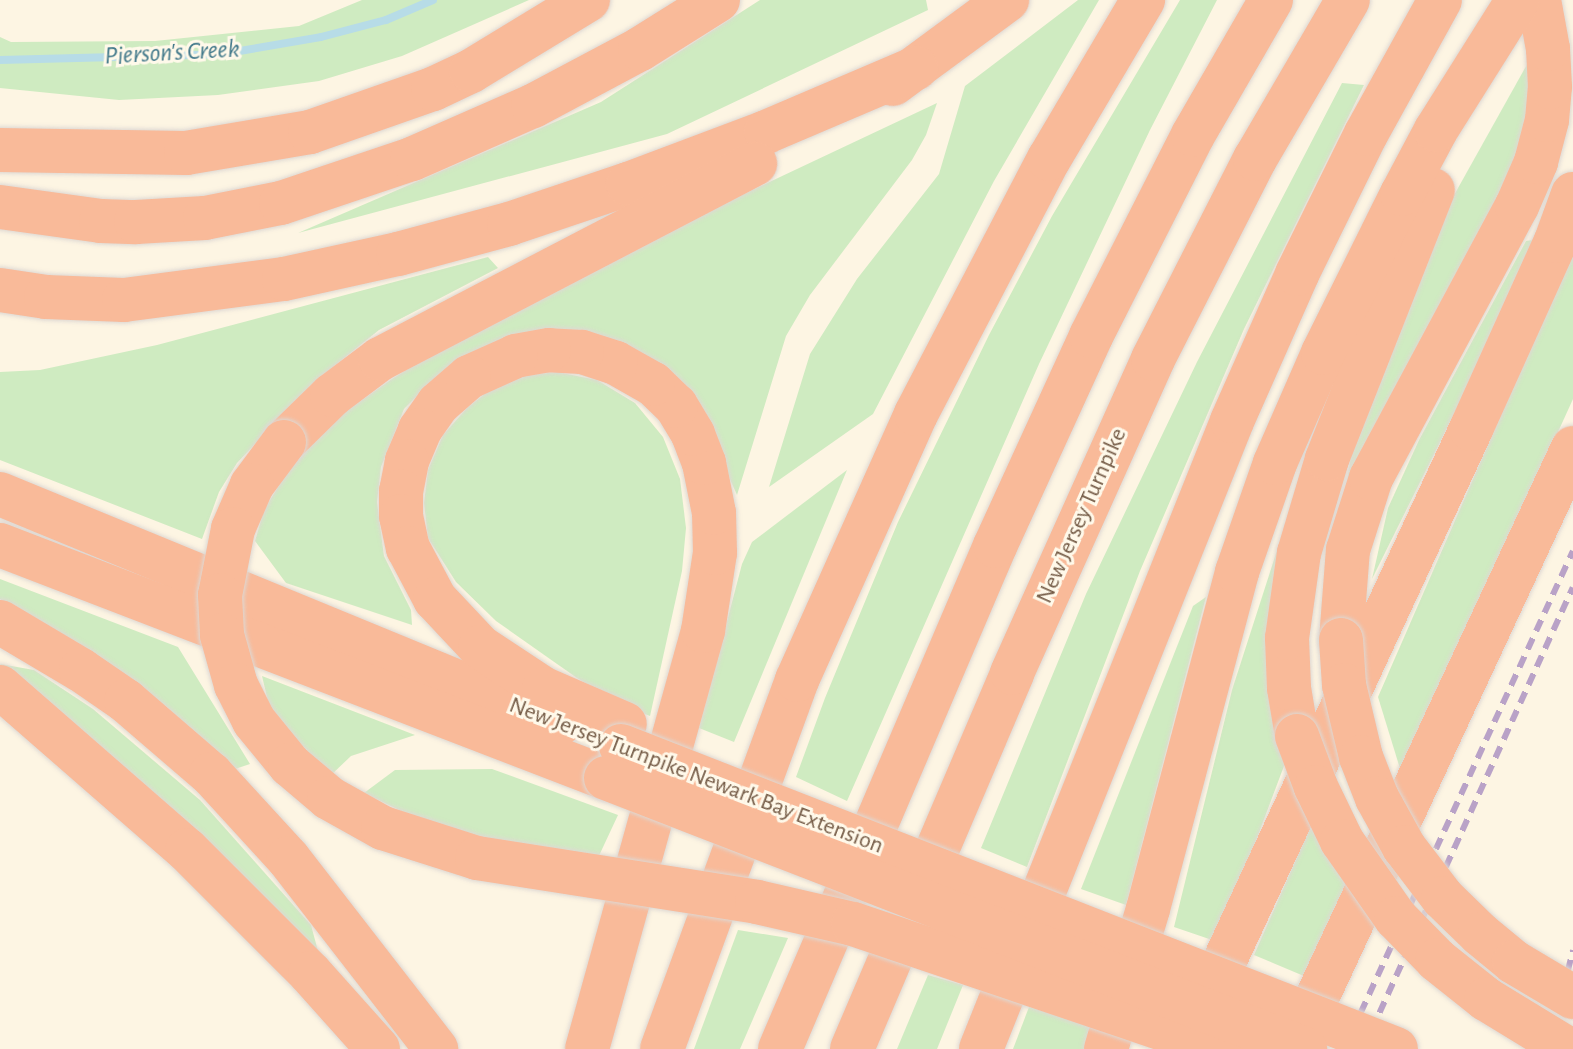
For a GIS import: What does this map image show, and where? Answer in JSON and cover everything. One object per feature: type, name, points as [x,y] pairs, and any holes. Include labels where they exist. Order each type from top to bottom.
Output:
[{"type":"highway","points":[[0,150],[186,153],[310,132],[420,94],[471,71],[588,0]]},
{"type":"highway","points":[[0,207],[88,220],[136,222],[205,218],[281,203],[389,168],[533,106],[629,55],[718,0]]},
{"type":"highway","points":[[1007,0],[843,121],[716,183],[403,346],[349,382],[284,442],[252,485],[233,529],[221,582],[222,635],[236,685],[254,721],[290,765],[329,798],[383,828],[477,858],[757,902],[853,924],[1222,1049]]},
{"type":"highway","points":[[662,1049],[797,680],[916,414],[1049,159],[1143,0]]},
{"type":"highway","points":[[780,1049],[995,546],[1091,336],[1193,135],[1271,0]]},
{"type":"highway","name":"New Jersey Turnpike","points":[[852,1049],[1012,673],[1153,359],[1255,159],[1348,0]]},
{"type":"highway","points":[[1106,1049],[1148,909],[1237,572],[1275,463],[1329,340],[1402,194],[1436,130],[1518,0]]},
{"type":"highway","points":[[1539,0],[1550,87],[1544,134],[1536,162],[1517,206],[1371,478],[1348,550],[1341,640],[1344,685],[1361,757],[1377,798],[1404,847],[1443,898],[1480,934],[1524,969],[1573,997]]},
{"type":"highway","points":[[981,1049],[1237,407],[1359,148],[1440,1]]},
{"type":"highway","points":[[1491,47],[1313,499],[1292,587],[1287,638],[1289,688],[1297,736],[1316,787],[1342,841],[1396,918],[1437,960],[1476,992],[1568,1049]]},
{"type":"highway","points":[[0,290],[46,297],[124,300],[284,279],[398,254],[509,224],[643,179],[916,68]]},
{"type":"highway","points":[[1184,1049],[1471,429],[1556,241],[1573,194]]},
{"type":"highway","points":[[587,1049],[703,631],[714,566],[714,513],[704,463],[693,434],[676,406],[653,384],[627,367],[582,352],[560,349],[516,356],[469,377],[438,404],[420,430],[407,461],[401,491],[401,516],[408,548],[435,599],[480,647],[544,689],[617,749]]},
{"type":"highway","points":[[1293,1049],[1573,448]]},
{"type":"highway","name":"New Jersey Turnpike Newark Bay Extension","points":[[0,494],[617,749],[1305,1049]]},
{"type":"highway","name":"New Jersey Turnpike Newark Bay Extension","points":[[0,545],[617,749],[740,793],[1396,1049]]},
{"type":"highway","points":[[0,622],[92,677],[192,756],[270,836],[436,1049]]},
{"type":"highway","points":[[0,687],[79,751],[199,861],[310,973],[378,1049]]},
{"type":"green space","points":[[362,0],[529,0],[402,56],[319,81],[218,95],[119,100],[0,88],[0,37],[11,42],[155,41],[299,26]]},
{"type":"green space","points":[[760,0],[926,0],[928,10],[667,134],[298,233],[601,102]]},
{"type":"green space","points":[[1078,0],[1099,0],[994,181],[873,414],[769,487],[810,354],[857,279],[939,174],[965,86]]},
{"type":"green space","points":[[1180,0],[1217,0],[1150,130],[1039,364],[847,801],[796,777],[825,698],[898,522],[989,335],[1052,216]]},
{"type":"green space","points":[[1534,52],[1529,139],[1346,487],[1353,444],[1453,197]]},
{"type":"green space","points":[[1342,83],[1364,85],[1244,329],[1140,571],[1027,867],[981,848],[1086,594],[1197,362]]},
{"type":"green space","points":[[937,103],[926,135],[912,160],[810,295],[786,336],[737,495],[715,446],[623,350],[426,387],[404,409],[381,467],[377,502],[384,556],[411,610],[412,625],[286,583],[255,541],[264,510],[286,474],[335,419],[392,379],[449,343],[695,217]]},
{"type":"green space","points":[[1540,239],[1372,579],[1388,508],[1419,440],[1526,241]]},
{"type":"green space","points":[[1573,250],[1573,399],[1402,775],[1378,697]]},
{"type":"green space","points":[[488,257],[498,268],[379,330],[313,383],[237,463],[219,492],[202,539],[0,460],[0,372],[40,370],[157,345]]},
{"type":"green space","points":[[557,372],[597,380],[635,403],[663,437],[680,479],[686,528],[682,571],[650,716],[622,705],[577,678],[496,621],[456,582],[428,538],[424,503],[428,470],[443,435],[467,408],[491,389],[520,376]]},
{"type":"green space","points":[[847,470],[734,742],[699,728],[742,564],[752,542]]},
{"type":"green space","points":[[1301,476],[1275,673],[1284,766],[1218,942],[1174,927],[1232,690]]},
{"type":"green space","points":[[0,579],[178,647],[250,764],[235,769],[168,708],[118,670],[0,599]]},
{"type":"green space","points":[[1206,597],[1126,905],[1081,889],[1193,606]]},
{"type":"green space","points":[[0,664],[34,670],[93,709],[200,800],[311,925],[323,970]]},
{"type":"green space","points":[[262,676],[415,735],[351,756],[330,776],[270,710]]},
{"type":"green space","points":[[492,769],[618,815],[597,860],[453,836],[364,793],[395,770]]},
{"type":"green space","points":[[1313,821],[1353,891],[1311,979],[1254,955]]},
{"type":"green space","points":[[738,930],[788,938],[740,1049],[694,1049]]},
{"type":"green space","points":[[928,975],[963,985],[937,1049],[897,1049]]},
{"type":"green space","points":[[1029,1007],[1101,1027],[1092,1049],[1013,1049]]},
{"type":"waterway","name":"Pierson's Creek","points":[[0,60],[222,54],[321,37],[386,20],[433,0]]},
{"type":"railway","points":[[1344,1049],[1573,551]]},
{"type":"railway","points":[[1363,1049],[1573,587]]},
{"type":"railway","points":[[1548,1049],[1573,950]]}]
